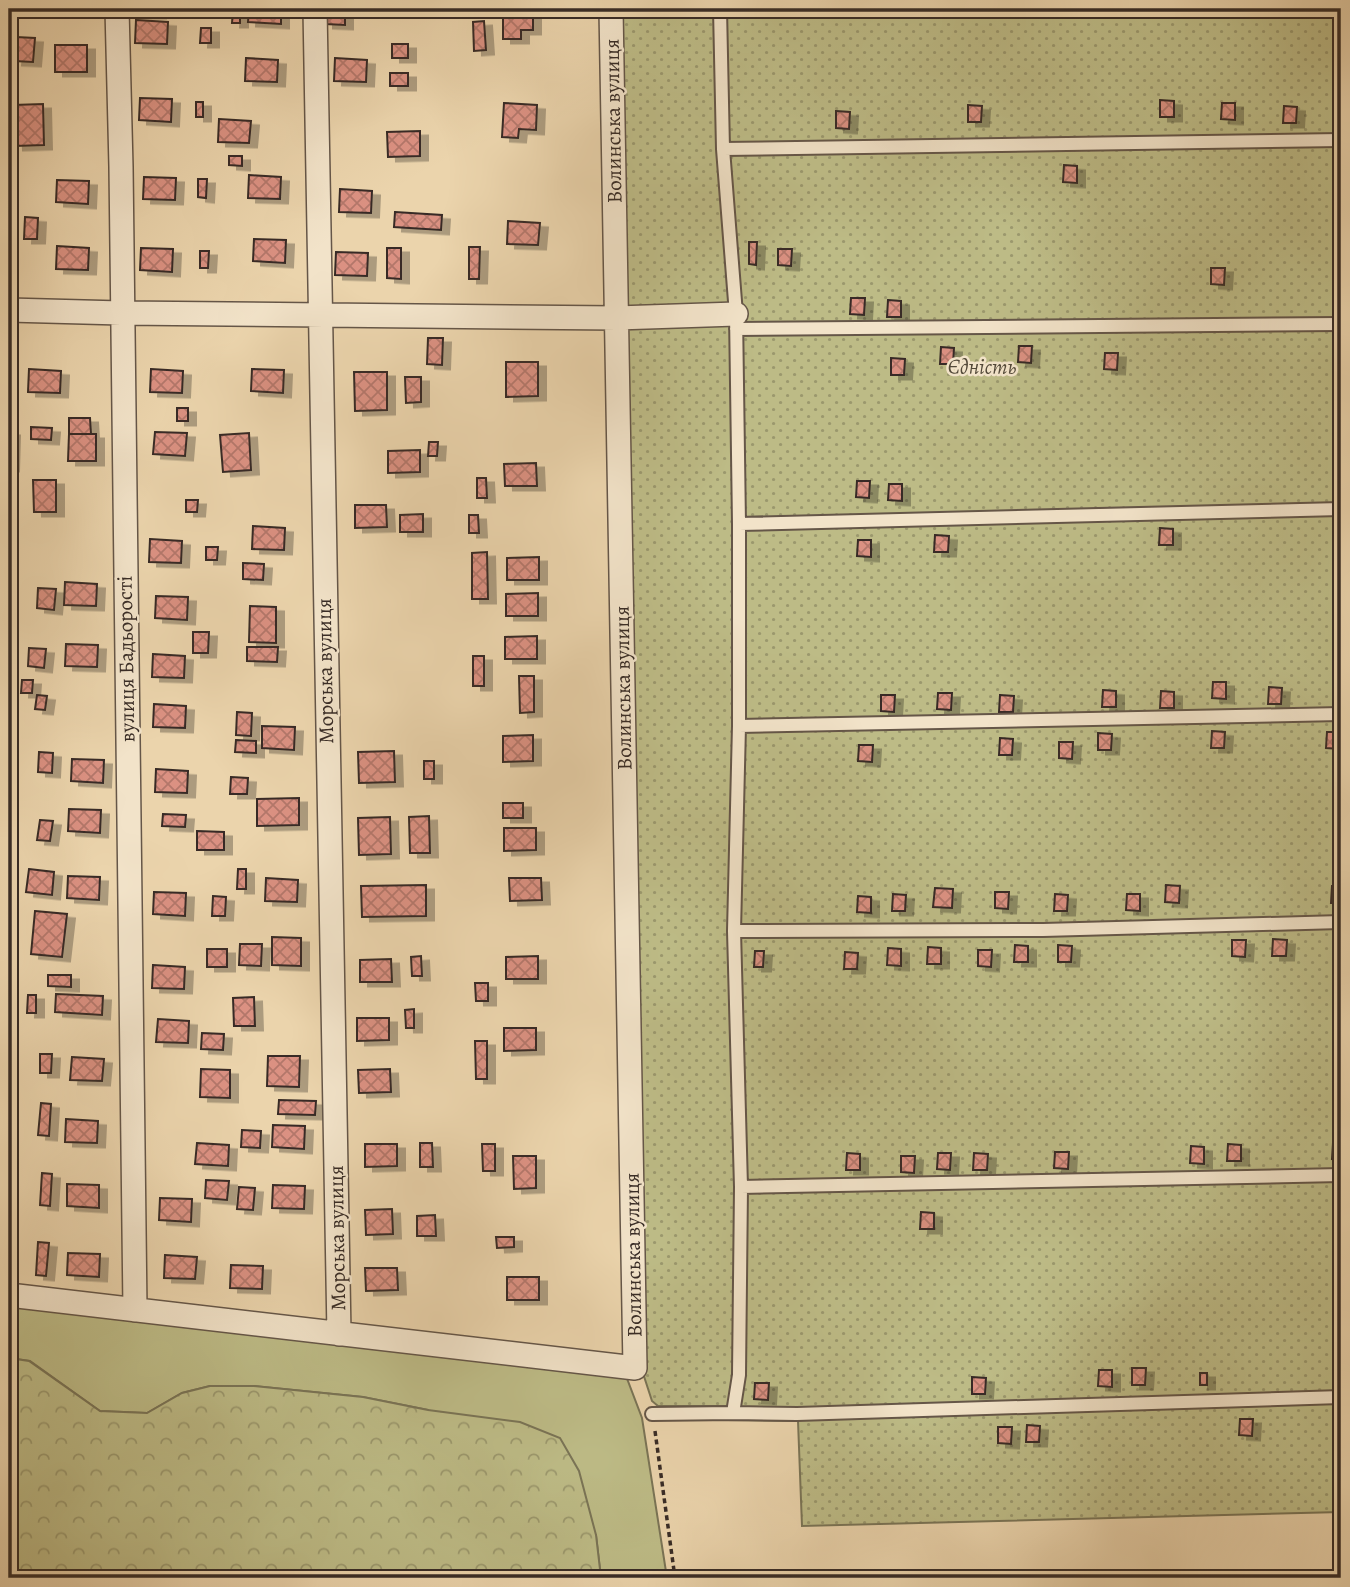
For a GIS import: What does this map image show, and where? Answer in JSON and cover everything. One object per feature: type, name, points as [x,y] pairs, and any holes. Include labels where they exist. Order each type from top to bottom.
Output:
[{"type":"street","name":"вулиця Бадьорості","points":[[117,9],[135,1310]]},
{"type":"street","name":"Морська вулиця","points":[[315,9],[318,314],[338,1334]]},
{"type":"street","name":"Волинська вулиця","points":[[338,1334],[635,1368],[611,9]]},
{"type":"street","points":[[9,310],[736,322]]},
{"type":"street","points":[[9,1295],[338,1334]]},
{"type":"lane","points":[[720,9],[723,149],[736,322],[739,524],[739,726],[734,931],[741,1186],[739,1376],[733,1413]]},
{"type":"lane","points":[[723,149],[1341,140]]},
{"type":"lane","points":[[736,322],[1341,324]]},
{"type":"lane","points":[[739,524],[1341,509]]},
{"type":"lane","points":[[739,726],[1341,714]]},
{"type":"lane","points":[[734,931],[1043,930],[1341,922]]},
{"type":"lane","points":[[741,1186],[1341,1175]]},
{"type":"lane","points":[[652,1414],[797,1414],[1341,1397]]},
{"type":"path","points":[[652,1414],[675,1578]]},
{"type":"green space","name":"Єдність","points":[[617,9],[1341,9],[1341,1512],[802,1526],[798,1421],[728,1420],[728,1406],[658,1406],[652,1401],[641,1367]]},
{"type":"green space","points":[[9,1302],[626,1376],[642,1418],[667,1578],[601,1578],[596,1535],[428,1410],[363,1397],[254,1386],[210,1386],[182,1393],[147,1413],[100,1411],[30,1361],[9,1358]]},
{"type":"green space","points":[[9,1358],[29,1361],[100,1411],[147,1413],[182,1393],[210,1386],[254,1386],[363,1397],[428,1410],[520,1422],[560,1438],[579,1471],[596,1535],[601,1578],[9,1578]]},
{"type":"building","points":[[131,9],[158,9],[158,14],[131,14]]},
{"type":"building","points":[[233,9],[240,9],[240,23],[232,23]]},
{"type":"building","points":[[249,9],[281,9],[281,24],[248,22]]},
{"type":"building","points":[[503,10],[533,10],[533,30],[521,30],[521,39],[503,39]]},
{"type":"building","points":[[325,11],[345,12],[345,25],[325,24]]},
{"type":"building","points":[[136,20],[168,22],[167,44],[135,43]]},
{"type":"building","points":[[484,21],[486,50],[474,51],[473,22]]},
{"type":"building","points":[[201,28],[211,28],[211,43],[200,43]]},
{"type":"building","points":[[16,37],[35,38],[33,62],[14,61]]},
{"type":"building","points":[[392,44],[408,44],[408,58],[392,58]]},
{"type":"building","points":[[55,45],[87,45],[87,72],[55,72]]},
{"type":"building","points":[[246,58],[278,60],[277,82],[245,81]]},
{"type":"building","points":[[335,58],[367,60],[366,82],[334,81]]},
{"type":"building","points":[[390,73],[408,73],[408,86],[390,86]]},
{"type":"building","points":[[140,98],[172,99],[171,122],[139,120]]},
{"type":"building","points":[[1160,100],[1174,101],[1174,117],[1160,117]]},
{"type":"building","points":[[196,102],[203,102],[203,117],[196,117]]},
{"type":"building","points":[[504,103],[537,105],[536,130],[519,129],[518,138],[502,137]]},
{"type":"building","points":[[1222,103],[1235,103],[1235,120],[1221,119]]},
{"type":"building","points":[[43,104],[44,145],[15,146],[13,105]]},
{"type":"building","points":[[968,105],[982,106],[981,122],[968,122]]},
{"type":"building","points":[[1284,106],[1297,107],[1296,123],[1283,123]]},
{"type":"building","points":[[836,111],[850,112],[849,129],[836,128]]},
{"type":"building","points":[[219,119],[251,121],[249,143],[218,142]]},
{"type":"building","points":[[420,131],[420,156],[388,157],[387,132]]},
{"type":"building","points":[[229,156],[242,156],[242,166],[229,165]]},
{"type":"building","points":[[1064,165],[1077,166],[1077,183],[1063,182]]},
{"type":"building","points":[[249,175],[281,177],[280,199],[248,198]]},
{"type":"building","points":[[144,177],[176,178],[175,200],[143,199]]},
{"type":"building","points":[[198,179],[207,179],[206,198],[198,197]]},
{"type":"building","points":[[57,180],[89,181],[88,204],[56,202]]},
{"type":"building","points":[[340,189],[372,191],[371,213],[339,212]]},
{"type":"building","points":[[395,212],[442,215],[441,230],[394,227]]},
{"type":"building","points":[[25,217],[38,218],[37,239],[24,239]]},
{"type":"building","points":[[508,221],[540,223],[538,245],[507,244]]},
{"type":"building","points":[[254,239],[286,240],[285,263],[253,261]]},
{"type":"building","points":[[749,242],[757,242],[756,265],[749,264]]},
{"type":"building","points":[[57,246],[89,248],[88,270],[56,269]]},
{"type":"building","points":[[469,247],[480,247],[479,279],[469,279]]},
{"type":"building","points":[[141,248],[173,249],[172,272],[140,270]]},
{"type":"building","points":[[387,248],[401,248],[401,279],[387,278]]},
{"type":"building","points":[[778,249],[792,249],[791,266],[778,265]]},
{"type":"building","points":[[200,251],[209,251],[208,268],[200,268]]},
{"type":"building","points":[[336,252],[368,253],[367,276],[335,275]]},
{"type":"building","points":[[1211,268],[1225,268],[1224,285],[1211,284]]},
{"type":"building","points":[[851,298],[865,298],[864,315],[850,314]]},
{"type":"building","points":[[888,300],[901,301],[901,317],[887,317]]},
{"type":"building","points":[[428,338],[443,338],[442,365],[427,364]]},
{"type":"building","points":[[1019,346],[1032,346],[1031,363],[1018,362]]},
{"type":"building","points":[[941,347],[954,348],[953,364],[940,364]]},
{"type":"building","points":[[1105,353],[1118,353],[1117,370],[1104,369]]},
{"type":"building","points":[[891,358],[905,359],[904,375],[891,375]]},
{"type":"building","points":[[506,362],[538,362],[538,396],[506,397]]},
{"type":"building","points":[[29,369],[61,371],[60,393],[28,392]]},
{"type":"building","points":[[151,369],[183,371],[182,393],[150,392]]},
{"type":"building","points":[[252,369],[284,370],[283,393],[251,391]]},
{"type":"building","points":[[354,372],[387,372],[387,410],[355,411]]},
{"type":"building","points":[[405,377],[421,377],[421,402],[406,403]]},
{"type":"building","points":[[177,408],[188,408],[188,421],[177,421]]},
{"type":"building","points":[[69,418],[90,418],[91,434],[69,434]]},
{"type":"building","points":[[31,427],[52,428],[51,440],[31,439]]},
{"type":"building","points":[[9,431],[12,431],[11,467],[9,467]]},
{"type":"building","points":[[155,432],[187,433],[185,456],[153,454]]},
{"type":"building","points":[[249,433],[251,470],[223,472],[220,435]]},
{"type":"building","points":[[69,434],[96,434],[96,461],[68,461]]},
{"type":"building","points":[[429,442],[438,442],[437,456],[428,456]]},
{"type":"building","points":[[420,450],[420,472],[388,473],[388,451]]},
{"type":"building","points":[[536,463],[537,486],[505,486],[504,464]]},
{"type":"building","points":[[477,478],[486,478],[487,498],[477,498]]},
{"type":"building","points":[[33,480],[56,480],[56,512],[34,512]]},
{"type":"building","points":[[857,481],[870,481],[869,498],[856,497]]},
{"type":"building","points":[[889,484],[902,484],[902,501],[888,500]]},
{"type":"building","points":[[186,500],[198,500],[197,512],[186,512]]},
{"type":"building","points":[[355,505],[386,505],[387,527],[355,528]]},
{"type":"building","points":[[423,514],[423,532],[400,532],[400,515]]},
{"type":"building","points":[[469,515],[478,515],[479,533],[469,533]]},
{"type":"building","points":[[253,526],[285,528],[284,550],[252,549]]},
{"type":"building","points":[[1160,528],[1173,529],[1173,545],[1159,545]]},
{"type":"building","points":[[935,535],[949,536],[948,552],[934,552]]},
{"type":"building","points":[[150,539],[182,541],[181,563],[149,562]]},
{"type":"building","points":[[858,540],[871,540],[871,557],[857,556]]},
{"type":"building","points":[[206,547],[218,547],[217,560],[206,560]]},
{"type":"building","points":[[487,552],[488,599],[472,599],[472,553]]},
{"type":"building","points":[[539,557],[539,580],[507,580],[507,558]]},
{"type":"building","points":[[243,563],[264,564],[263,580],[243,579]]},
{"type":"building","points":[[65,582],[97,584],[96,606],[64,605]]},
{"type":"building","points":[[38,588],[56,589],[54,610],[37,608]]},
{"type":"building","points":[[538,593],[538,616],[506,616],[506,594]]},
{"type":"building","points":[[156,596],[188,597],[187,620],[155,618]]},
{"type":"building","points":[[250,606],[276,607],[276,643],[249,642]]},
{"type":"building","points":[[193,632],[209,632],[208,653],[193,653]]},
{"type":"building","points":[[537,636],[537,659],[505,659],[505,637]]},
{"type":"building","points":[[66,644],[98,645],[97,667],[65,666]]},
{"type":"building","points":[[247,647],[278,647],[277,662],[247,661]]},
{"type":"building","points":[[29,648],[46,649],[44,668],[28,666]]},
{"type":"building","points":[[153,654],[185,656],[184,678],[152,677]]},
{"type":"building","points":[[473,656],[484,656],[484,686],[473,686]]},
{"type":"building","points":[[519,676],[534,676],[534,712],[520,713]]},
{"type":"building","points":[[22,680],[33,680],[32,693],[21,693]]},
{"type":"building","points":[[1213,682],[1226,682],[1226,699],[1212,698]]},
{"type":"building","points":[[1335,682],[1341,683],[1341,699],[1335,699]]},
{"type":"building","points":[[1269,687],[1282,688],[1281,704],[1268,704]]},
{"type":"building","points":[[1103,690],[1116,691],[1116,707],[1102,707]]},
{"type":"building","points":[[1161,691],[1174,692],[1174,708],[1160,708]]},
{"type":"building","points":[[938,693],[952,693],[951,710],[937,709]]},
{"type":"building","points":[[37,695],[47,696],[45,710],[35,709]]},
{"type":"building","points":[[881,695],[895,695],[894,712],[881,711]]},
{"type":"building","points":[[1000,695],[1014,696],[1013,712],[999,712]]},
{"type":"building","points":[[154,704],[186,706],[185,728],[153,727]]},
{"type":"building","points":[[237,712],[252,713],[251,736],[236,735]]},
{"type":"building","points":[[262,726],[295,727],[294,750],[262,748]]},
{"type":"building","points":[[1212,731],[1225,732],[1224,748],[1211,748]]},
{"type":"building","points":[[1327,732],[1341,732],[1340,749],[1326,748]]},
{"type":"building","points":[[1098,733],[1112,734],[1111,750],[1098,750]]},
{"type":"building","points":[[533,735],[533,761],[503,762],[503,736]]},
{"type":"building","points":[[1000,738],[1013,739],[1012,755],[999,755]]},
{"type":"building","points":[[236,740],[256,741],[256,753],[235,752]]},
{"type":"building","points":[[1059,742],[1073,742],[1072,759],[1059,758]]},
{"type":"building","points":[[859,745],[873,745],[872,762],[858,761]]},
{"type":"building","points":[[394,751],[395,782],[359,783],[358,752]]},
{"type":"building","points":[[39,752],[53,753],[52,773],[38,772]]},
{"type":"building","points":[[72,759],[104,760],[103,783],[71,781]]},
{"type":"building","points":[[424,761],[434,761],[434,779],[424,779]]},
{"type":"building","points":[[156,769],[188,771],[187,793],[155,792]]},
{"type":"building","points":[[231,777],[248,778],[247,794],[230,794]]},
{"type":"building","points":[[299,798],[299,825],[257,826],[257,799]]},
{"type":"building","points":[[503,803],[523,803],[523,818],[503,818]]},
{"type":"building","points":[[69,809],[101,810],[100,833],[68,831]]},
{"type":"building","points":[[163,814],[186,815],[185,827],[162,826]]},
{"type":"building","points":[[429,816],[430,853],[410,853],[409,817]]},
{"type":"building","points":[[390,817],[391,854],[359,855],[358,818]]},
{"type":"building","points":[[40,820],[53,821],[50,841],[37,840]]},
{"type":"building","points":[[504,828],[536,828],[536,850],[504,851]]},
{"type":"building","points":[[197,831],[224,832],[224,850],[197,850]]},
{"type":"building","points":[[29,869],[54,872],[52,895],[26,892]]},
{"type":"building","points":[[238,869],[246,869],[246,889],[237,889]]},
{"type":"building","points":[[68,876],[100,877],[99,900],[67,898]]},
{"type":"building","points":[[266,878],[298,880],[297,902],[265,901]]},
{"type":"building","points":[[509,878],[541,878],[542,900],[510,901]]},
{"type":"building","points":[[426,885],[426,916],[362,917],[361,886]]},
{"type":"building","points":[[1166,885],[1180,886],[1179,903],[1165,902]]},
{"type":"building","points":[[1332,886],[1341,886],[1341,903],[1331,903]]},
{"type":"building","points":[[935,888],[953,889],[952,908],[933,907]]},
{"type":"building","points":[[154,892],[186,893],[185,916],[153,914]]},
{"type":"building","points":[[995,892],[1009,892],[1008,909],[995,908]]},
{"type":"building","points":[[893,894],[906,895],[905,911],[892,911]]},
{"type":"building","points":[[1055,894],[1068,895],[1067,911],[1054,911]]},
{"type":"building","points":[[1127,894],[1140,894],[1140,911],[1126,910]]},
{"type":"building","points":[[213,896],[226,897],[225,916],[212,916]]},
{"type":"building","points":[[858,896],[871,897],[871,913],[857,912]]},
{"type":"building","points":[[35,911],[67,914],[62,957],[31,954]]},
{"type":"building","points":[[272,937],[301,938],[301,966],[272,965]]},
{"type":"building","points":[[1273,939],[1287,940],[1286,956],[1272,956]]},
{"type":"building","points":[[1232,940],[1246,940],[1245,957],[1232,956]]},
{"type":"building","points":[[240,944],[262,944],[261,966],[239,965]]},
{"type":"building","points":[[1015,945],[1028,946],[1028,962],[1014,962]]},
{"type":"building","points":[[1058,945],[1072,946],[1071,962],[1058,962]]},
{"type":"building","points":[[928,947],[941,948],[941,964],[927,964]]},
{"type":"building","points":[[888,948],[901,949],[901,966],[887,965]]},
{"type":"building","points":[[207,949],[227,949],[227,967],[207,967]]},
{"type":"building","points":[[978,950],[992,950],[991,967],[978,966]]},
{"type":"building","points":[[755,951],[764,951],[763,967],[754,967]]},
{"type":"building","points":[[845,952],[858,953],[857,969],[844,969]]},
{"type":"building","points":[[421,956],[422,976],[412,976],[411,957]]},
{"type":"building","points":[[538,956],[538,979],[506,979],[506,957]]},
{"type":"building","points":[[391,959],[392,982],[360,982],[360,960]]},
{"type":"building","points":[[153,965],[185,967],[184,989],[152,988]]},
{"type":"building","points":[[48,975],[71,975],[71,987],[48,986]]},
{"type":"building","points":[[475,983],[488,983],[488,1001],[476,1001]]},
{"type":"building","points":[[56,994],[103,996],[102,1015],[55,1012]]},
{"type":"building","points":[[28,995],[36,995],[36,1013],[27,1013]]},
{"type":"building","points":[[254,997],[255,1026],[234,1026],[233,998]]},
{"type":"building","points":[[414,1009],[414,1028],[406,1028],[405,1010]]},
{"type":"building","points":[[357,1018],[389,1018],[389,1040],[357,1041]]},
{"type":"building","points":[[158,1019],[189,1021],[188,1043],[156,1042]]},
{"type":"building","points":[[504,1028],[536,1028],[536,1050],[504,1051]]},
{"type":"building","points":[[202,1033],[224,1034],[223,1050],[201,1049]]},
{"type":"building","points":[[475,1041],[487,1041],[487,1079],[476,1079]]},
{"type":"building","points":[[40,1054],[52,1054],[51,1073],[40,1073]]},
{"type":"building","points":[[268,1056],[300,1056],[299,1087],[267,1086]]},
{"type":"building","points":[[72,1057],[104,1059],[102,1081],[70,1080]]},
{"type":"building","points":[[201,1069],[230,1070],[230,1098],[200,1097]]},
{"type":"building","points":[[390,1069],[391,1092],[359,1093],[358,1070]]},
{"type":"building","points":[[279,1100],[316,1101],[315,1115],[278,1114]]},
{"type":"building","points":[[41,1103],[51,1104],[49,1136],[38,1135]]},
{"type":"building","points":[[66,1119],[98,1121],[97,1143],[65,1142]]},
{"type":"building","points":[[273,1125],[305,1126],[304,1149],[272,1147]]},
{"type":"building","points":[[242,1130],[261,1131],[260,1148],[241,1147]]},
{"type":"building","points":[[197,1143],[229,1145],[228,1166],[195,1164]]},
{"type":"building","points":[[420,1143],[432,1143],[433,1167],[420,1167]]},
{"type":"building","points":[[1333,1143],[1341,1143],[1341,1160],[1332,1159]]},
{"type":"building","points":[[365,1144],[397,1144],[397,1166],[365,1167]]},
{"type":"building","points":[[482,1144],[495,1144],[495,1171],[483,1171]]},
{"type":"building","points":[[1228,1144],[1241,1145],[1241,1161],[1227,1161]]},
{"type":"building","points":[[1191,1146],[1204,1147],[1204,1164],[1190,1163]]},
{"type":"building","points":[[1055,1152],[1069,1152],[1068,1169],[1054,1168]]},
{"type":"building","points":[[847,1153],[860,1154],[860,1170],[846,1170]]},
{"type":"building","points":[[938,1153],[951,1153],[950,1170],[937,1169]]},
{"type":"building","points":[[974,1153],[988,1154],[987,1170],[973,1170]]},
{"type":"building","points":[[513,1156],[536,1156],[536,1188],[514,1189]]},
{"type":"building","points":[[901,1156],[915,1156],[914,1173],[901,1172]]},
{"type":"building","points":[[42,1173],[52,1174],[50,1206],[40,1205]]},
{"type":"building","points":[[206,1180],[229,1181],[227,1200],[205,1198]]},
{"type":"building","points":[[67,1184],[99,1185],[99,1208],[67,1206]]},
{"type":"building","points":[[273,1185],[305,1186],[304,1209],[272,1208]]},
{"type":"building","points":[[239,1187],[255,1188],[253,1210],[237,1209]]},
{"type":"building","points":[[160,1198],[192,1199],[191,1222],[159,1220]]},
{"type":"building","points":[[392,1209],[393,1234],[366,1235],[365,1210]]},
{"type":"building","points":[[921,1212],[934,1213],[934,1229],[920,1229]]},
{"type":"building","points":[[435,1215],[436,1236],[417,1236],[417,1216]]},
{"type":"building","points":[[496,1237],[514,1237],[514,1247],[497,1248]]},
{"type":"building","points":[[38,1242],[49,1243],[46,1276],[36,1275]]},
{"type":"building","points":[[68,1253],[100,1254],[99,1277],[67,1275]]},
{"type":"building","points":[[165,1255],[197,1257],[195,1279],[164,1278]]},
{"type":"building","points":[[231,1265],[263,1266],[262,1289],[230,1288]]},
{"type":"building","points":[[365,1268],[397,1268],[398,1290],[366,1291]]},
{"type":"building","points":[[507,1277],[539,1277],[539,1300],[507,1300]]},
{"type":"building","points":[[1132,1368],[1146,1368],[1145,1385],[1132,1385]]},
{"type":"building","points":[[1099,1370],[1112,1370],[1112,1387],[1098,1386]]},
{"type":"building","points":[[1200,1373],[1207,1373],[1207,1385],[1200,1385]]},
{"type":"building","points":[[972,1377],[986,1378],[985,1394],[972,1394]]},
{"type":"building","points":[[755,1383],[769,1383],[768,1400],[754,1399]]},
{"type":"building","points":[[1240,1419],[1253,1419],[1252,1436],[1239,1435]]},
{"type":"building","points":[[1027,1425],[1040,1426],[1039,1442],[1026,1442]]},
{"type":"building","points":[[998,1427],[1012,1427],[1011,1444],[998,1443]]}]
